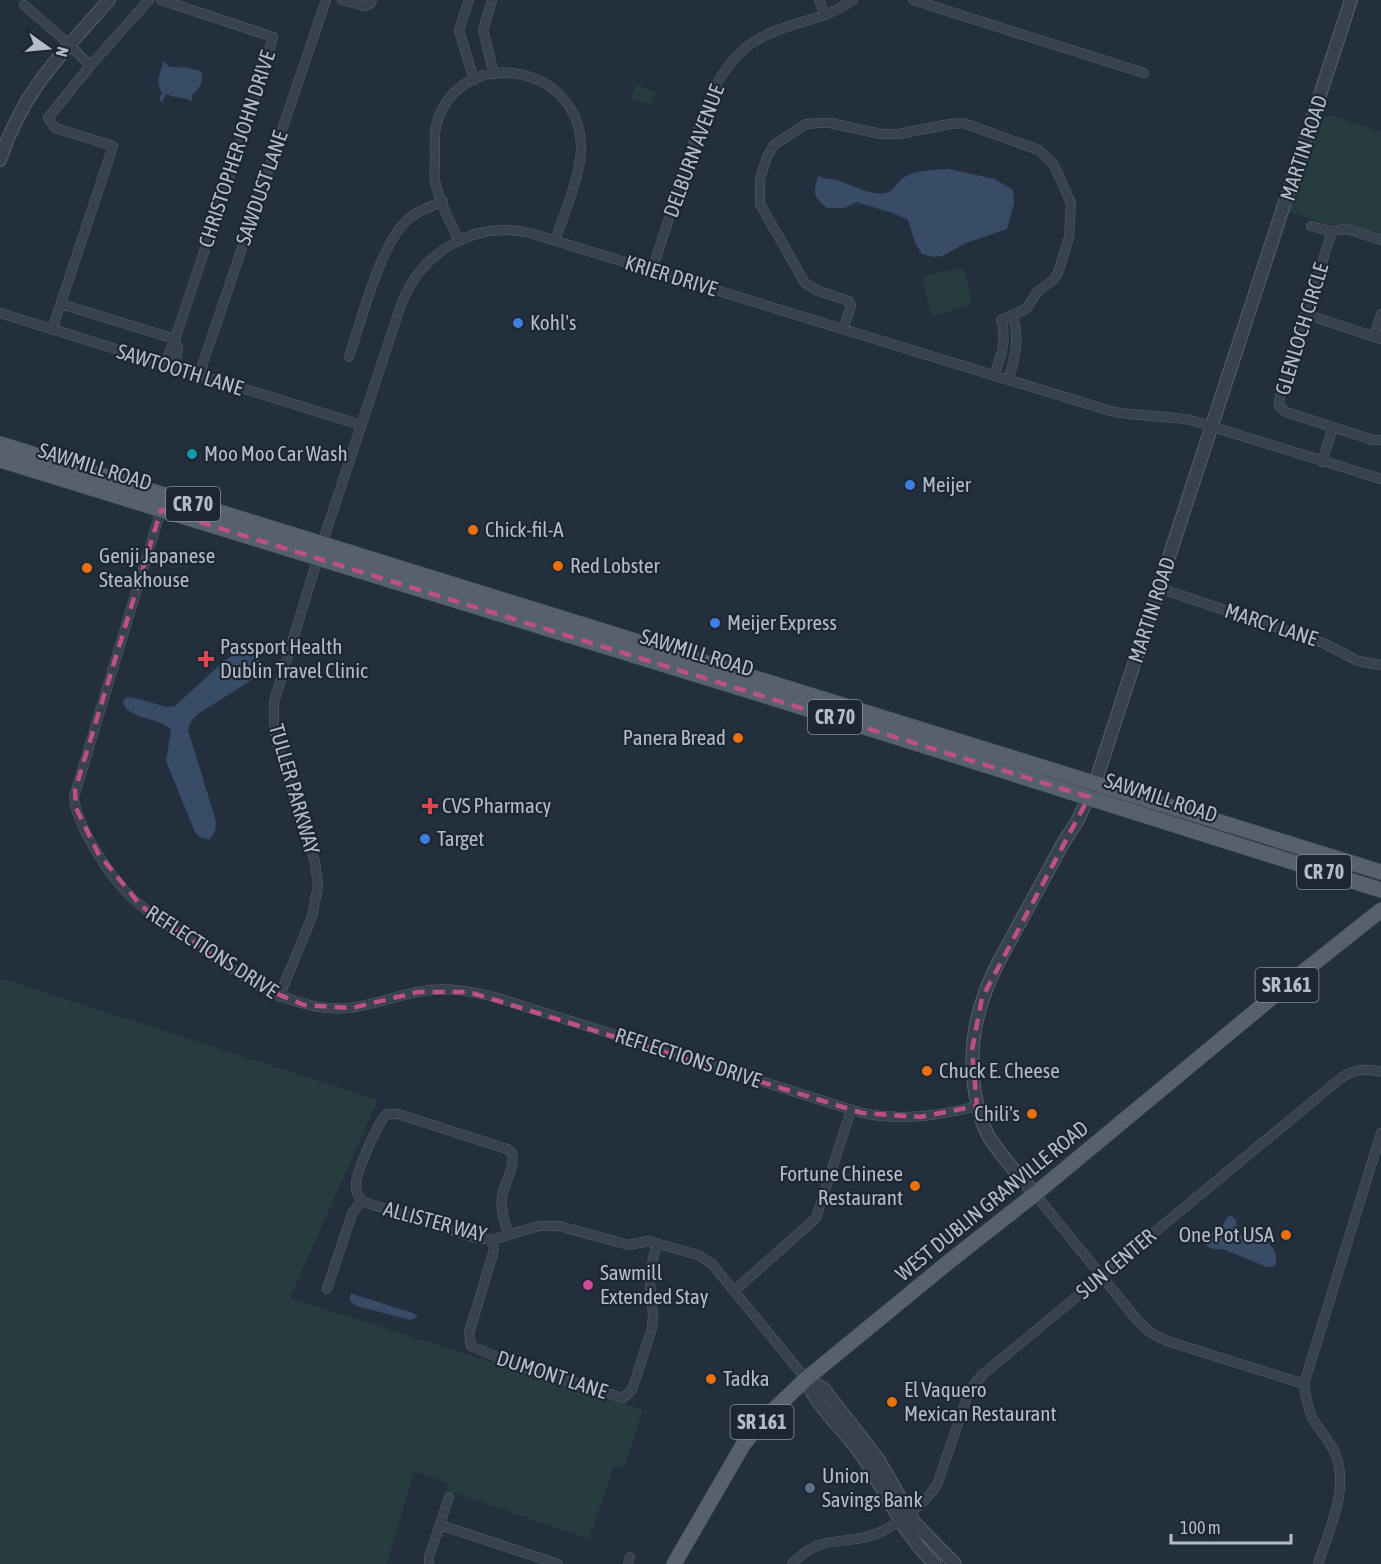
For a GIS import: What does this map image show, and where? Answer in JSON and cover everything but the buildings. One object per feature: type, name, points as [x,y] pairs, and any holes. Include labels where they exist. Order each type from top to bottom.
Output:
[{"type":"main road","name":"SAWMILL ROAD","points":[[0,444],[320,551],[1092,791],[1381,872]]},
{"type":"main road","name":"SAWMILL ROAD","points":[[0,460],[161,510],[320,551]]},
{"type":"main road","name":"SAWMILL ROAD","points":[[1092,791],[1381,890]]},
{"type":"main road","name":"WEST DUBLIN GRANVILLE ROAD","points":[[674,1564],[743,1445],[765,1419],[806,1379],[1381,909]]},
{"type":"street","points":[[0,160],[10,131],[36,84],[109,0]]},
{"type":"street","points":[[52,330],[114,146],[55,128],[48,118],[90,66],[149,0]]},
{"type":"street","name":"CHRISTOPHER JOHN DRIVE","points":[[161,0],[273,37],[231,171],[175,339],[164,365]]},
{"type":"street","name":"SAWDUST LANE","points":[[199,375],[326,0]]},
{"type":"street","points":[[342,0],[365,6],[372,0]]},
{"type":"street","points":[[469,0],[459,30],[474,80]]},
{"type":"street","points":[[492,0],[483,30],[494,74]]},
{"type":"street","points":[[819,0],[825,15]]},
{"type":"street","name":"DELBURN AVENUE","points":[[652,270],[708,102],[724,72],[754,42],[779,29],[825,15],[853,0]]},
{"type":"street","points":[[913,0],[1144,73]]},
{"type":"street","name":"MARTIN ROAD","points":[[1035,1194],[990,1138],[977,1106],[972,1050],[982,998],[998,963],[1092,791],[1351,0]]},
{"type":"street","points":[[24,5],[69,44],[90,66]]},
{"type":"street","points":[[459,240],[435,181],[436,128],[440,116],[453,96],[474,80],[494,74],[515,72],[545,83],[562,95],[574,114],[581,150],[573,185],[555,240]]},
{"type":"street","points":[[843,329],[851,306],[849,301],[818,291],[805,283],[760,204],[760,179],[770,151],[774,145],[807,124],[830,123],[881,134],[898,134],[950,124],[971,125],[1039,150],[1054,165],[1071,203],[1069,237],[1058,273],[1052,281],[1038,291],[1026,309],[1001,320],[1004,340],[994,375]]},
{"type":"street","points":[[349,357],[374,281],[395,233],[407,219],[442,201]]},
{"type":"street","points":[[1311,226],[1332,231],[1347,230],[1381,240]]},
{"type":"street","name":"KRIER DRIVE","points":[[320,551],[407,289],[428,261],[459,240],[480,233],[502,230],[527,232],[555,240],[1117,413],[1142,417],[1182,418],[1381,479]]},
{"type":"street","name":"GLENLOCH CIRCLE","points":[[1332,231],[1279,399],[1279,406],[1286,412],[1372,440],[1381,440]]},
{"type":"street","points":[[61,304],[175,339]]},
{"type":"street","name":"SAWTOOTH LANE","points":[[0,314],[361,425]]},
{"type":"street","points":[[1305,314],[1377,338],[1381,314]]},
{"type":"street","points":[[1009,380],[1017,344],[1017,328],[1012,315]]},
{"type":"street","name":"CHRISTOPHER JOHN DRIVE","points":[[175,339],[178,349],[175,369]]},
{"type":"street","points":[[1322,462],[1333,427]]},
{"type":"street","name":"REFLECTIONS DRIVE","points":[[161,510],[75,790],[76,808],[107,869],[130,896],[157,917],[232,969],[279,997],[314,1006],[339,1009],[369,1005],[430,990],[444,989],[477,993],[851,1110],[909,1118],[931,1116],[977,1106]]},
{"type":"street","name":"TULLER PARKWAY","points":[[279,997],[312,917],[318,886],[315,862],[277,743],[273,713],[277,691],[320,551]]},
{"type":"street","name":"MARCY LANE","points":[[1159,588],[1323,642],[1365,663],[1381,665]]},
{"type":"street","name":"SUN CENTER","points":[[792,1564],[815,1546],[833,1540],[877,1534],[931,1495],[937,1485],[963,1406],[976,1381],[1341,1078],[1359,1070],[1381,1072]]},
{"type":"street","points":[[734,1291],[816,1218],[851,1110]]},
{"type":"street","points":[[327,1288],[352,1214],[361,1201],[356,1192],[357,1179],[379,1123],[393,1113],[507,1149],[512,1153],[512,1164],[501,1203],[508,1234]]},
{"type":"street","points":[[1318,1564],[1337,1505],[1340,1475],[1335,1454],[1308,1410],[1304,1384],[1381,1132]]},
{"type":"street","points":[[1035,1194],[1143,1327],[1160,1338],[1304,1384]]},
{"type":"street","name":"ALLISTER WAY","points":[[361,1201],[473,1237],[491,1240],[552,1225],[585,1232],[622,1244],[633,1245],[648,1241],[704,1258],[712,1264],[806,1379]]},
{"type":"street","name":"DUMONT LANE","points":[[491,1240],[494,1249],[468,1339],[471,1346],[494,1357],[623,1398],[632,1390],[652,1328],[649,1274],[657,1244]]},
{"type":"street","points":[[806,1379],[824,1389],[878,1459],[918,1548],[935,1564]]},
{"type":"street","points":[[429,1564],[429,1557],[449,1497]]},
{"type":"street","points":[[904,1516],[955,1564]]},
{"type":"street","points":[[440,1525],[558,1564]]},
{"type":"highlighted area","points":[[161,510],[1089,797],[982,998],[972,1050],[977,1106],[920,1117],[862,1113],[469,992],[418,992],[352,1008],[304,1005],[256,985],[141,906],[98,853],[76,808],[75,790]]},
{"type":"green space","points":[[636,85],[656,92],[651,105],[631,98]]},
{"type":"green space","points":[[1328,114],[1381,132],[1381,235],[1349,224],[1328,224],[1289,212],[1321,115],[1328,117]]},
{"type":"green space","points":[[960,268],[965,272],[972,303],[969,306],[934,315],[930,313],[923,280],[925,276]]},
{"type":"green space","points":[[0,978],[378,1100],[290,1298],[643,1410],[624,1468],[614,1466],[589,1539],[446,1490],[448,1483],[414,1471],[387,1564],[0,1564]]},
{"type":"water","points":[[164,61],[170,67],[201,71],[202,82],[192,95],[192,101],[166,94],[162,102],[159,99],[162,93],[159,77]]},
{"type":"water","points":[[949,169],[994,179],[1013,190],[1014,203],[1007,229],[966,243],[942,256],[933,257],[922,254],[915,242],[908,220],[902,217],[857,202],[844,208],[827,208],[815,194],[818,176],[878,194],[892,190],[908,175],[926,170]]},
{"type":"water","points":[[241,650],[251,651],[258,656],[261,665],[259,675],[198,714],[191,721],[188,730],[216,821],[215,831],[210,839],[206,839],[195,832],[166,761],[171,730],[159,722],[130,712],[123,701],[131,697],[167,707],[175,706],[224,661]]},
{"type":"water","points":[[1232,1216],[1243,1236],[1260,1235],[1270,1245],[1276,1256],[1275,1266],[1267,1267],[1206,1245],[1204,1240],[1206,1235],[1221,1229],[1227,1217]]},
{"type":"water","points":[[350,1295],[413,1313],[418,1317],[410,1320],[357,1306],[350,1301]]},
{"type":"place","name":"Kohl's","points":[[518,323]]},
{"type":"place","name":"Moo Moo Car Wash","points":[[192,454]]},
{"type":"place","name":"Meijer","points":[[910,485]]},
{"type":"place","name":"Chick-fil-A","points":[[473,530]]},
{"type":"place","name":"Red Lobster","points":[[558,566]]},
{"type":"place","name":"Genji Japanese Steakhouse","points":[[87,568]]},
{"type":"place","name":"Meijer Express","points":[[715,623]]},
{"type":"place","name":"Passport Health Dublin Travel Clinic","points":[[206,659]]},
{"type":"place","name":"Panera Bread","points":[[738,738]]},
{"type":"place","name":"CVS Pharmacy","points":[[430,806]]},
{"type":"place","name":"Target","points":[[425,839]]},
{"type":"place","name":"Chuck E. Cheese","points":[[927,1071]]},
{"type":"place","name":"Chili's","points":[[1032,1114]]},
{"type":"place","name":"Fortune Chinese Restaurant","points":[[915,1186]]},
{"type":"place","name":"One Pot USA","points":[[1286,1235]]},
{"type":"place","name":"Sawmill Extended Stay","points":[[588,1285]]},
{"type":"place","name":"Tadka","points":[[711,1379]]},
{"type":"place","name":"El Vaquero Mexican Restaurant","points":[[892,1402]]},
{"type":"place","name":"Union Savings Bank","points":[[810,1488]]}]
